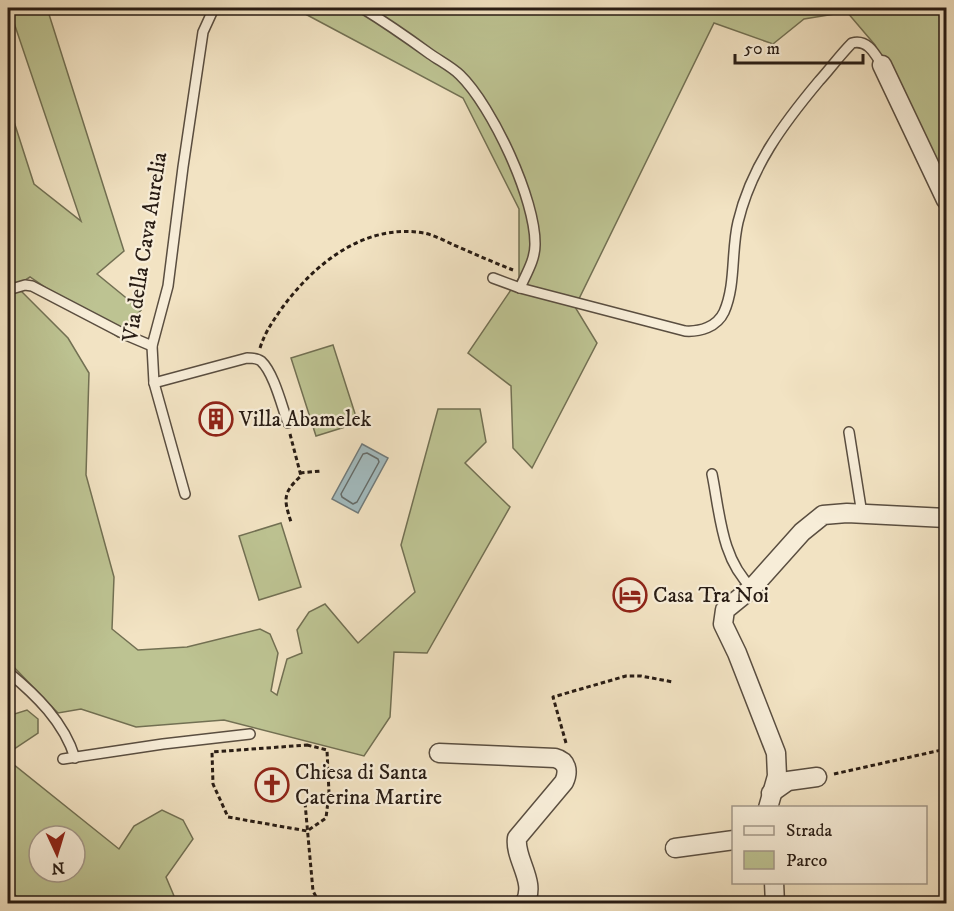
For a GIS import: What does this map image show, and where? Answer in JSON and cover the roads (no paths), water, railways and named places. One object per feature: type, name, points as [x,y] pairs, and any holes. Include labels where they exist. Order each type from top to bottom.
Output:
[{"type":"street","points":[[882,65],[946,200]]},
{"type":"street","points":[[769,800],[777,770],[774,747],[723,619],[728,606],[752,588],[802,532],[819,518],[832,514],[862,514],[946,518]]},
{"type":"street","points":[[439,753],[555,758],[565,765],[567,775],[564,782],[517,838],[529,889],[524,903]]},
{"type":"street","points":[[769,800],[788,781],[817,777]]},
{"type":"street","points":[[675,848],[732,840]]},
{"type":"street","points":[[774,884],[775,903]]},
{"type":"lane","name":"Via della Cava Aurelia","points":[[185,494],[154,383],[152,346],[168,285],[179,189],[203,32],[214,8]]},
{"type":"lane","points":[[362,8],[460,74],[485,106],[503,139],[529,206],[535,246],[520,288]]},
{"type":"lane","points":[[493,278],[520,288],[685,331],[698,331],[714,325],[723,313],[728,296],[736,228],[742,206],[749,186],[774,140],[790,116],[852,43],[866,44],[882,65]]},
{"type":"lane","points":[[8,290],[26,285],[32,286],[152,346]]},
{"type":"lane","points":[[154,383],[247,358],[256,359],[262,362],[273,381],[288,423]]},
{"type":"lane","points":[[849,432],[862,514]]},
{"type":"lane","points":[[712,474],[729,555],[739,574],[752,588]]},
{"type":"lane","points":[[8,672],[36,697],[57,721],[70,741],[75,758]]},
{"type":"lane","points":[[63,759],[250,734]]},
{"type":"water","points":[[362,444],[388,458],[358,513],[332,499]]},
{"type":"place","name":"Villa Abamelek","points":[[216,419]]},
{"type":"place","name":"Casa Tra Noi","points":[[630,595]]},
{"type":"place","name":"Chiesa di Santa Caterina Martire","points":[[272,785]]}]
